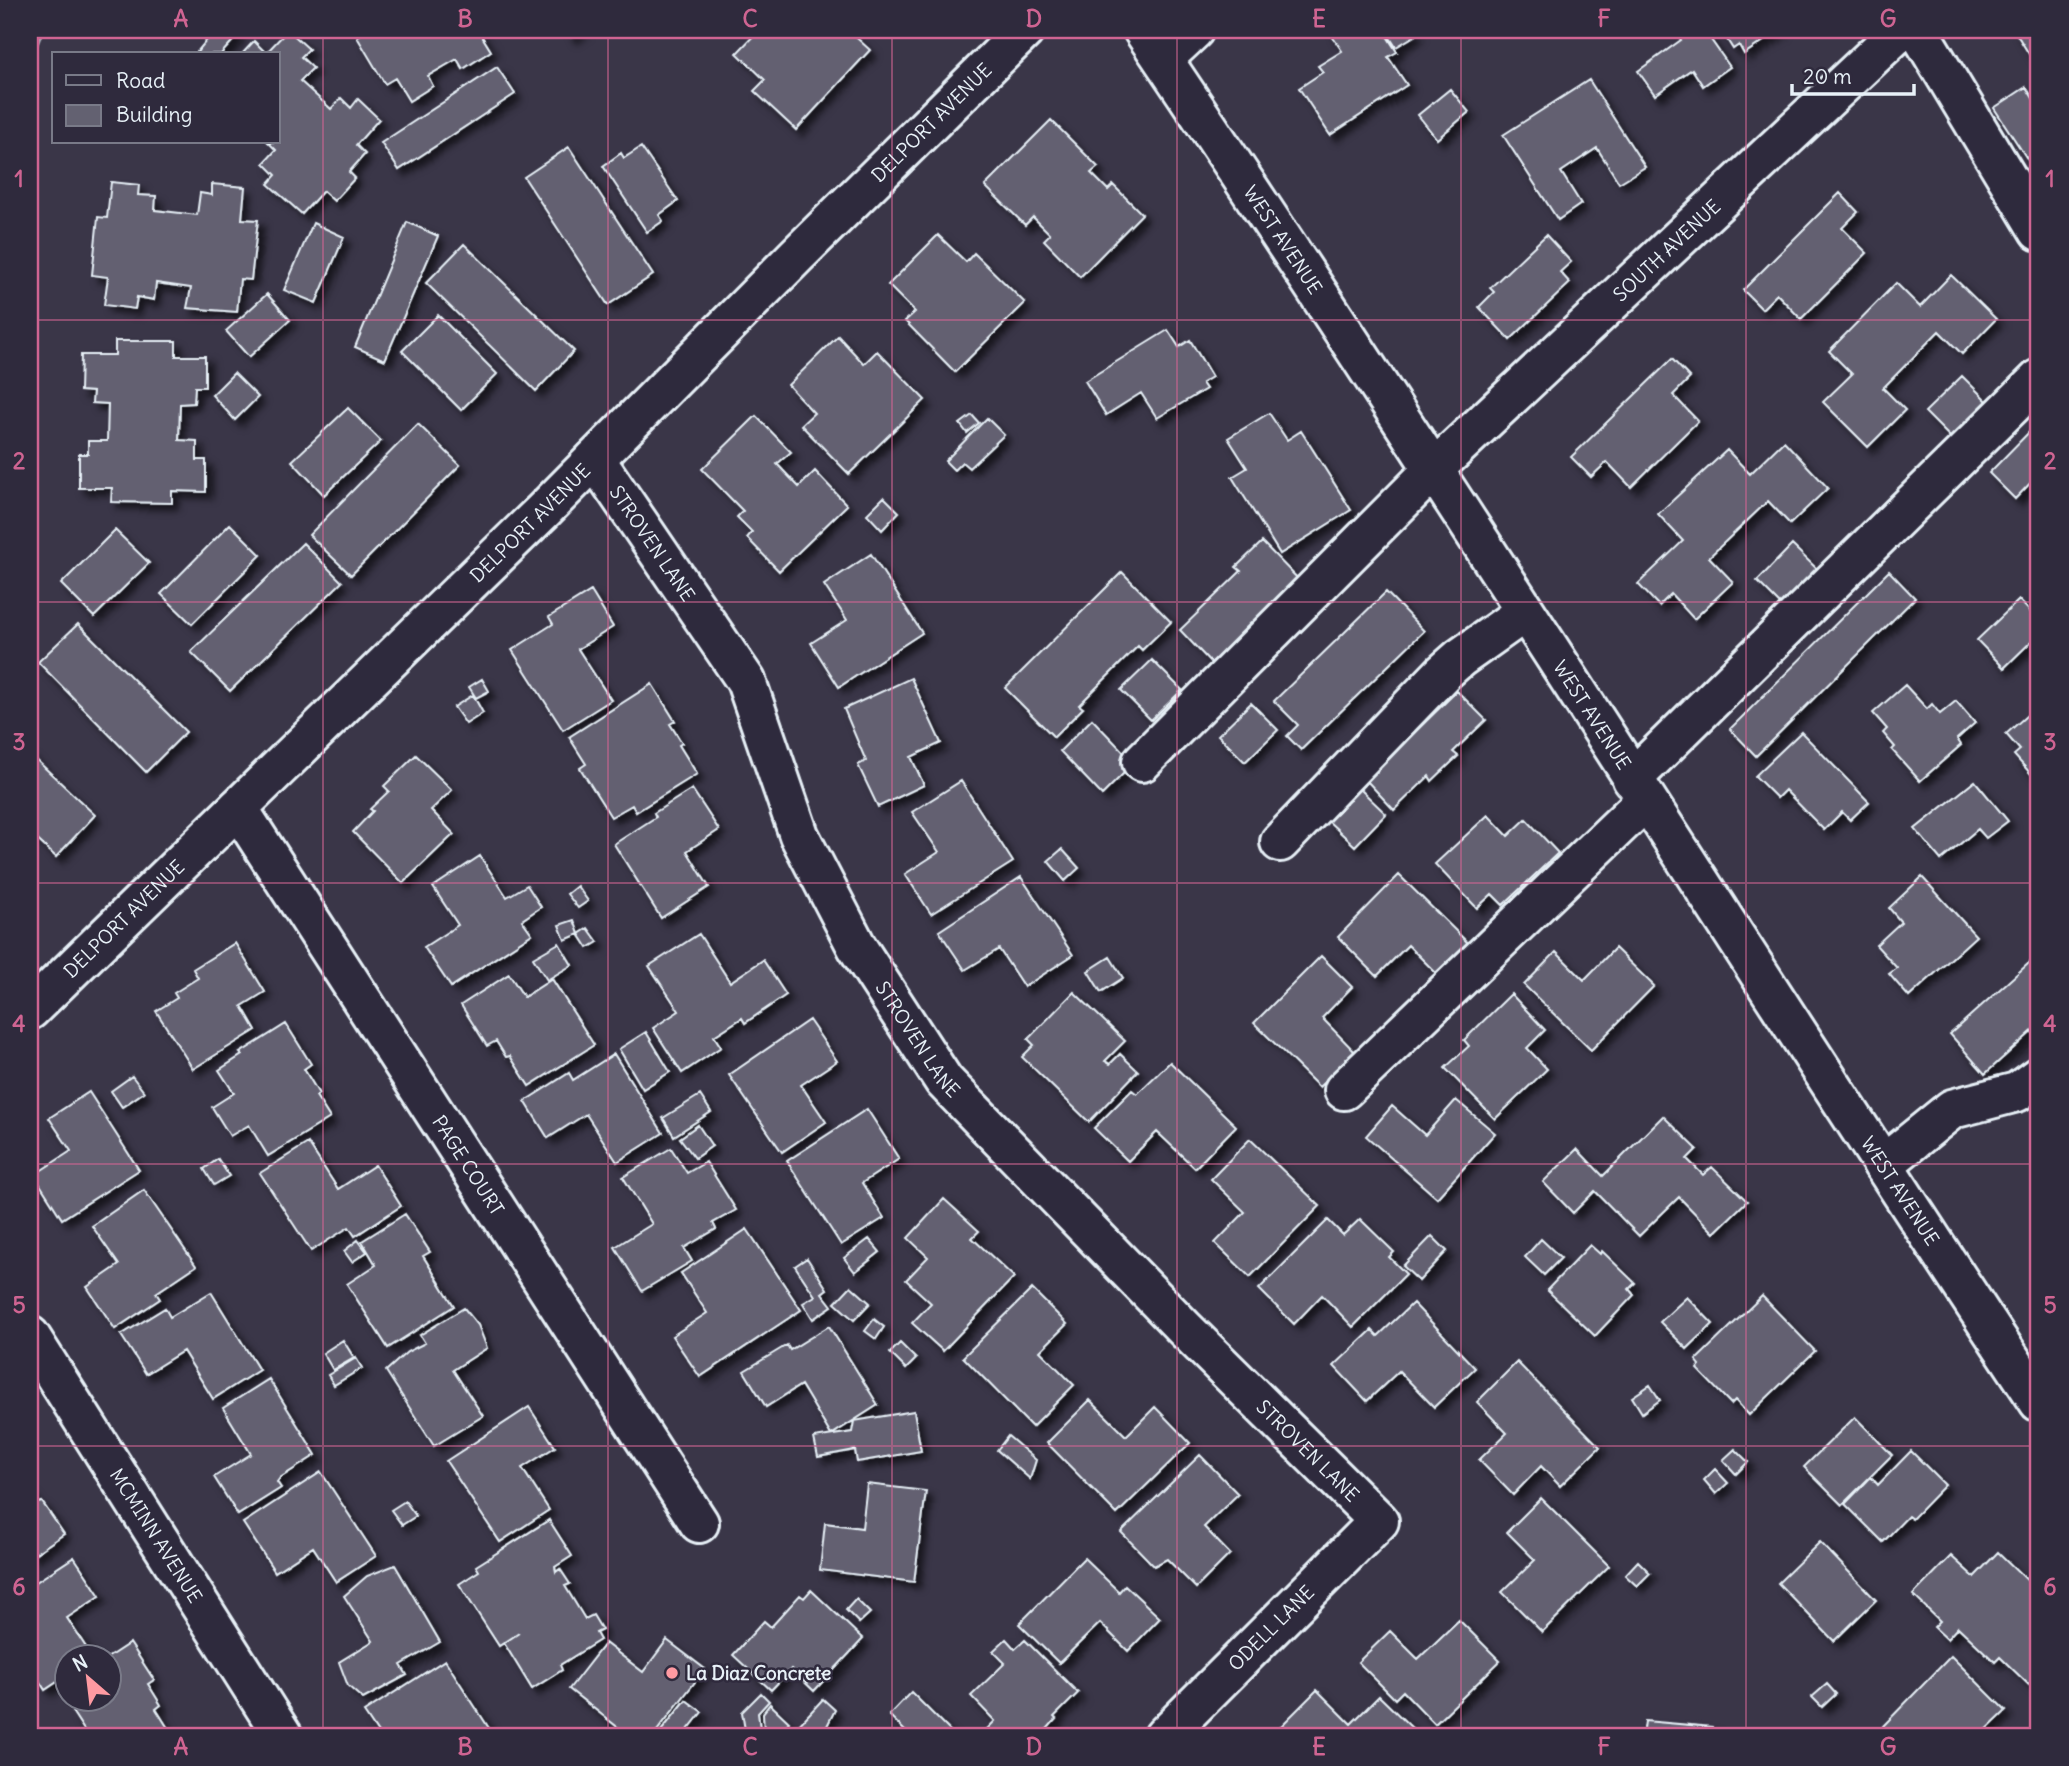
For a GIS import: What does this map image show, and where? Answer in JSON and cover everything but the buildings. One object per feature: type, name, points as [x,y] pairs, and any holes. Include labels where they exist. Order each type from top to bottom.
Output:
[{"type":"street","name":"DELPORT AVENUE","points":[[30,1010],[595,459],[805,246],[1025,30]]},
{"type":"street","points":[[1153,45],[1194,30]]},
{"type":"street","name":"SOUTH AVENUE","points":[[1142,762],[1434,469],[1901,30]]},
{"type":"street","points":[[1919,30],[2039,231]]},
{"type":"street","name":"WEST AVENUE","points":[[1153,45],[1434,469],[2039,1402]]},
{"type":"street","points":[[1344,1090],[2039,379]]},
{"type":"street","name":"STROVEN LANE","points":[[595,459],[746,681],[799,835],[857,947],[944,1081],[1184,1328],[1379,1521]]},
{"type":"street","points":[[1280,842],[1443,673],[1525,612]]},
{"type":"street","name":"PAGE COURT","points":[[239,808],[699,1523]]},
{"type":"street","points":[[1883,1165],[1952,1109],[2017,1091],[2039,1076]]},
{"type":"street","name":"MCMINN AVENUE","points":[[30,1336],[283,1736]]},
{"type":"street","name":"ODELL LANE","points":[[1164,1736],[1379,1521]]},
{"type":"waterway","points":[[30,50],[38,30]]},
{"type":"place","name":"La Diaz Concrete","points":[[672,1673]]}]
